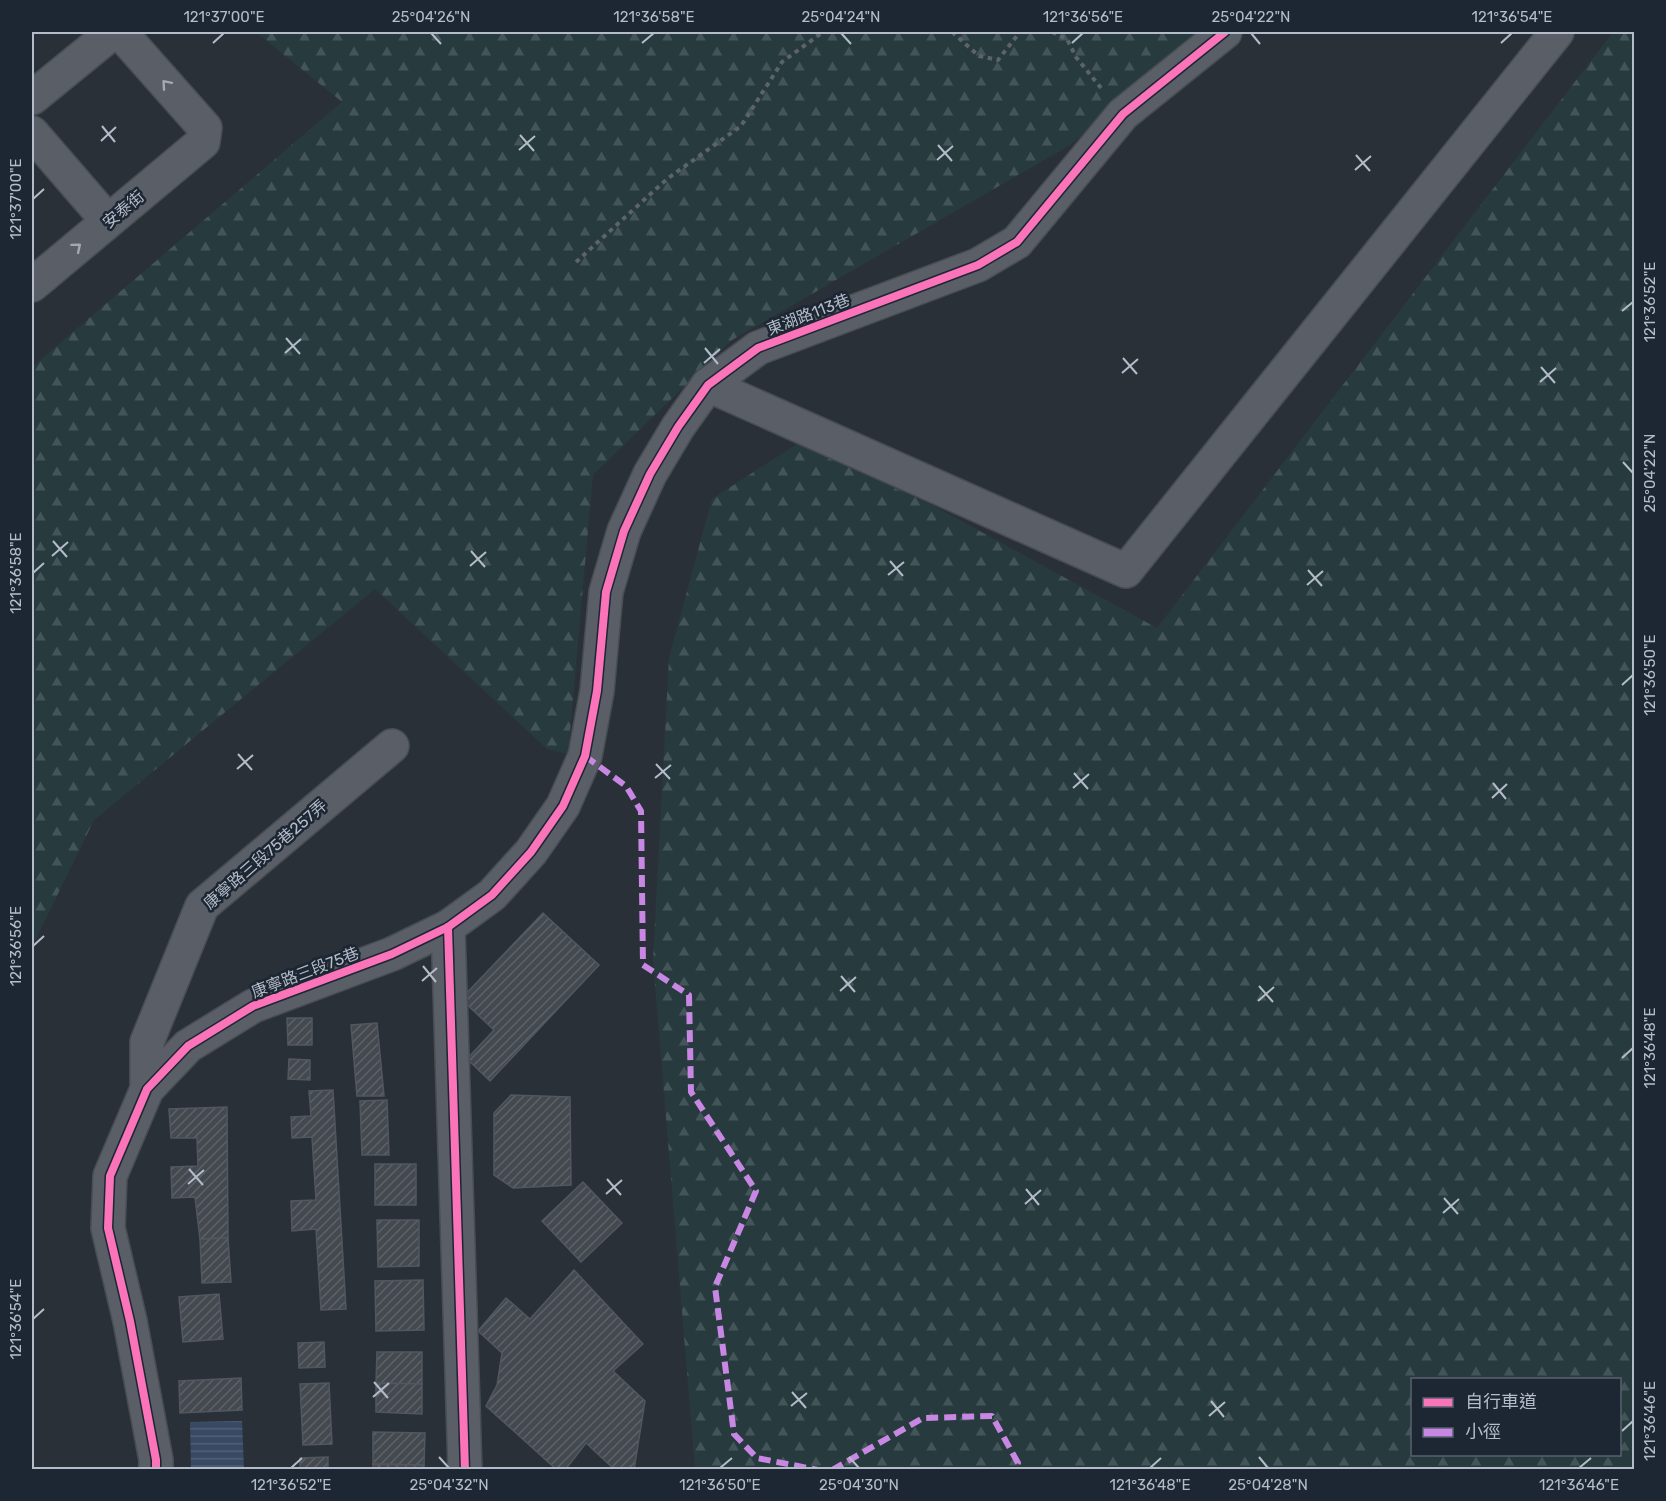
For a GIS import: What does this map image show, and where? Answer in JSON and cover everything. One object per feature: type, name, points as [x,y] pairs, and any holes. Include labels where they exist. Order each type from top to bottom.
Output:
[{"type":"street","points":[[32,98],[113,32]]},
{"type":"street","name":"安泰街","points":[[32,285],[203,142],[205,128],[120,32]]},
{"type":"street","name":"東湖路113巷","points":[[585,756],[597,691],[606,592],[624,531],[650,474],[678,427],[708,385],[758,348],[978,265],[1017,242],[1123,114],[1225,32]]},
{"type":"street","points":[[708,385],[1126,571],[1557,32]]},
{"type":"street","points":[[32,133],[108,222]]},
{"type":"street","name":"康寧路三段75巷257弄","points":[[147,1089],[147,1042],[202,906],[393,746]]},
{"type":"street","name":"康寧路三段75巷","points":[[156,1470],[130,1321],[108,1228],[110,1176],[147,1089],[188,1046],[253,1006],[392,954],[448,927],[492,895],[531,852],[562,806],[585,756]]},
{"type":"street","points":[[448,927],[465,1470]]},
{"type":"path","points":[[576,262],[667,179],[741,126],[782,62],[824,32]]},
{"type":"path","points":[[952,32],[979,56],[998,60],[1020,32]]},
{"type":"path","points":[[1052,32],[1067,39]]},
{"type":"path","points":[[1067,32],[1067,39],[1076,57],[1123,114]]},
{"type":"green space","points":[[256,32],[1201,32],[1070,145],[732,340],[593,475],[568,754],[547,749],[375,589],[94,820],[32,947],[32,367],[342,102]]},
{"type":"green space","points":[[1613,32],[1634,32],[1634,1469],[695,1469],[653,960],[669,658],[712,499],[797,444],[932,505],[1157,628]]},
{"type":"water","points":[[242,1421],[244,1469],[191,1469],[190,1422]]},
{"type":"building","points":[[543,913],[599,965],[490,1081],[467,1059],[494,1030],[461,999]]},
{"type":"building","points":[[287,1018],[312,1018],[312,1045],[288,1045]]},
{"type":"building","points":[[377,1023],[384,1096],[357,1096],[351,1025]]},
{"type":"building","points":[[289,1059],[310,1060],[310,1080],[288,1079]]},
{"type":"building","points":[[333,1090],[346,1309],[321,1310],[316,1229],[292,1231],[291,1201],[316,1200],[312,1137],[292,1138],[291,1117],[311,1116],[309,1091]]},
{"type":"building","points":[[511,1095],[570,1097],[571,1185],[513,1188],[494,1175],[494,1113]]},
{"type":"building","points":[[387,1100],[389,1155],[362,1155],[360,1101]]},
{"type":"building","points":[[227,1107],[228,1238],[200,1239],[195,1197],[172,1198],[171,1167],[198,1166],[197,1138],[171,1138],[169,1109]]},
{"type":"building","points":[[375,1164],[416,1164],[416,1205],[375,1205]]},
{"type":"building","points":[[583,1182],[622,1223],[581,1262],[542,1221]]},
{"type":"building","points":[[377,1220],[419,1220],[419,1266],[378,1267]]},
{"type":"building","points":[[228,1238],[231,1282],[202,1283],[200,1239]]},
{"type":"building","points":[[574,1270],[643,1344],[613,1371],[645,1401],[634,1470],[615,1470],[586,1443],[565,1470],[557,1470],[486,1406],[497,1385],[502,1353],[478,1331],[506,1298],[530,1319]]},
{"type":"building","points":[[423,1280],[424,1330],[376,1331],[375,1281]]},
{"type":"building","points":[[219,1294],[223,1339],[183,1342],[179,1297]]},
{"type":"building","points":[[324,1342],[325,1367],[299,1368],[298,1343]]},
{"type":"building","points":[[377,1352],[422,1352],[422,1384],[376,1383]]},
{"type":"building","points":[[241,1378],[242,1410],[180,1413],[179,1381]]},
{"type":"building","points":[[329,1383],[332,1444],[303,1445],[300,1384]]},
{"type":"building","points":[[376,1383],[422,1384],[422,1414],[376,1412]]},
{"type":"building","points":[[373,1432],[425,1433],[424,1465],[373,1464]]},
{"type":"building","points":[[328,1457],[328,1470],[300,1470],[300,1458]]},
{"type":"building","points":[[373,1464],[424,1465],[424,1470],[373,1470]]},
{"type":"marked path","points":[[585,756],[626,786],[641,811],[643,965],[689,995],[691,1092],[756,1191],[715,1287],[734,1434],[757,1458],[818,1470]]},
{"type":"marked path","points":[[832,1470],[923,1418],[992,1416],[1018,1463],[1014,1470]]},
{"type":"cycle path","points":[[156,1470],[130,1321],[108,1228],[110,1176],[147,1089],[188,1046],[253,1006],[392,954],[448,927],[492,895],[531,852],[563,806],[585,756],[597,691],[606,592],[624,531],[650,474],[678,427],[708,385],[758,348],[978,265],[1017,242],[1123,114],[1225,32]]},
{"type":"cycle path","points":[[448,927],[465,1470]]}]
